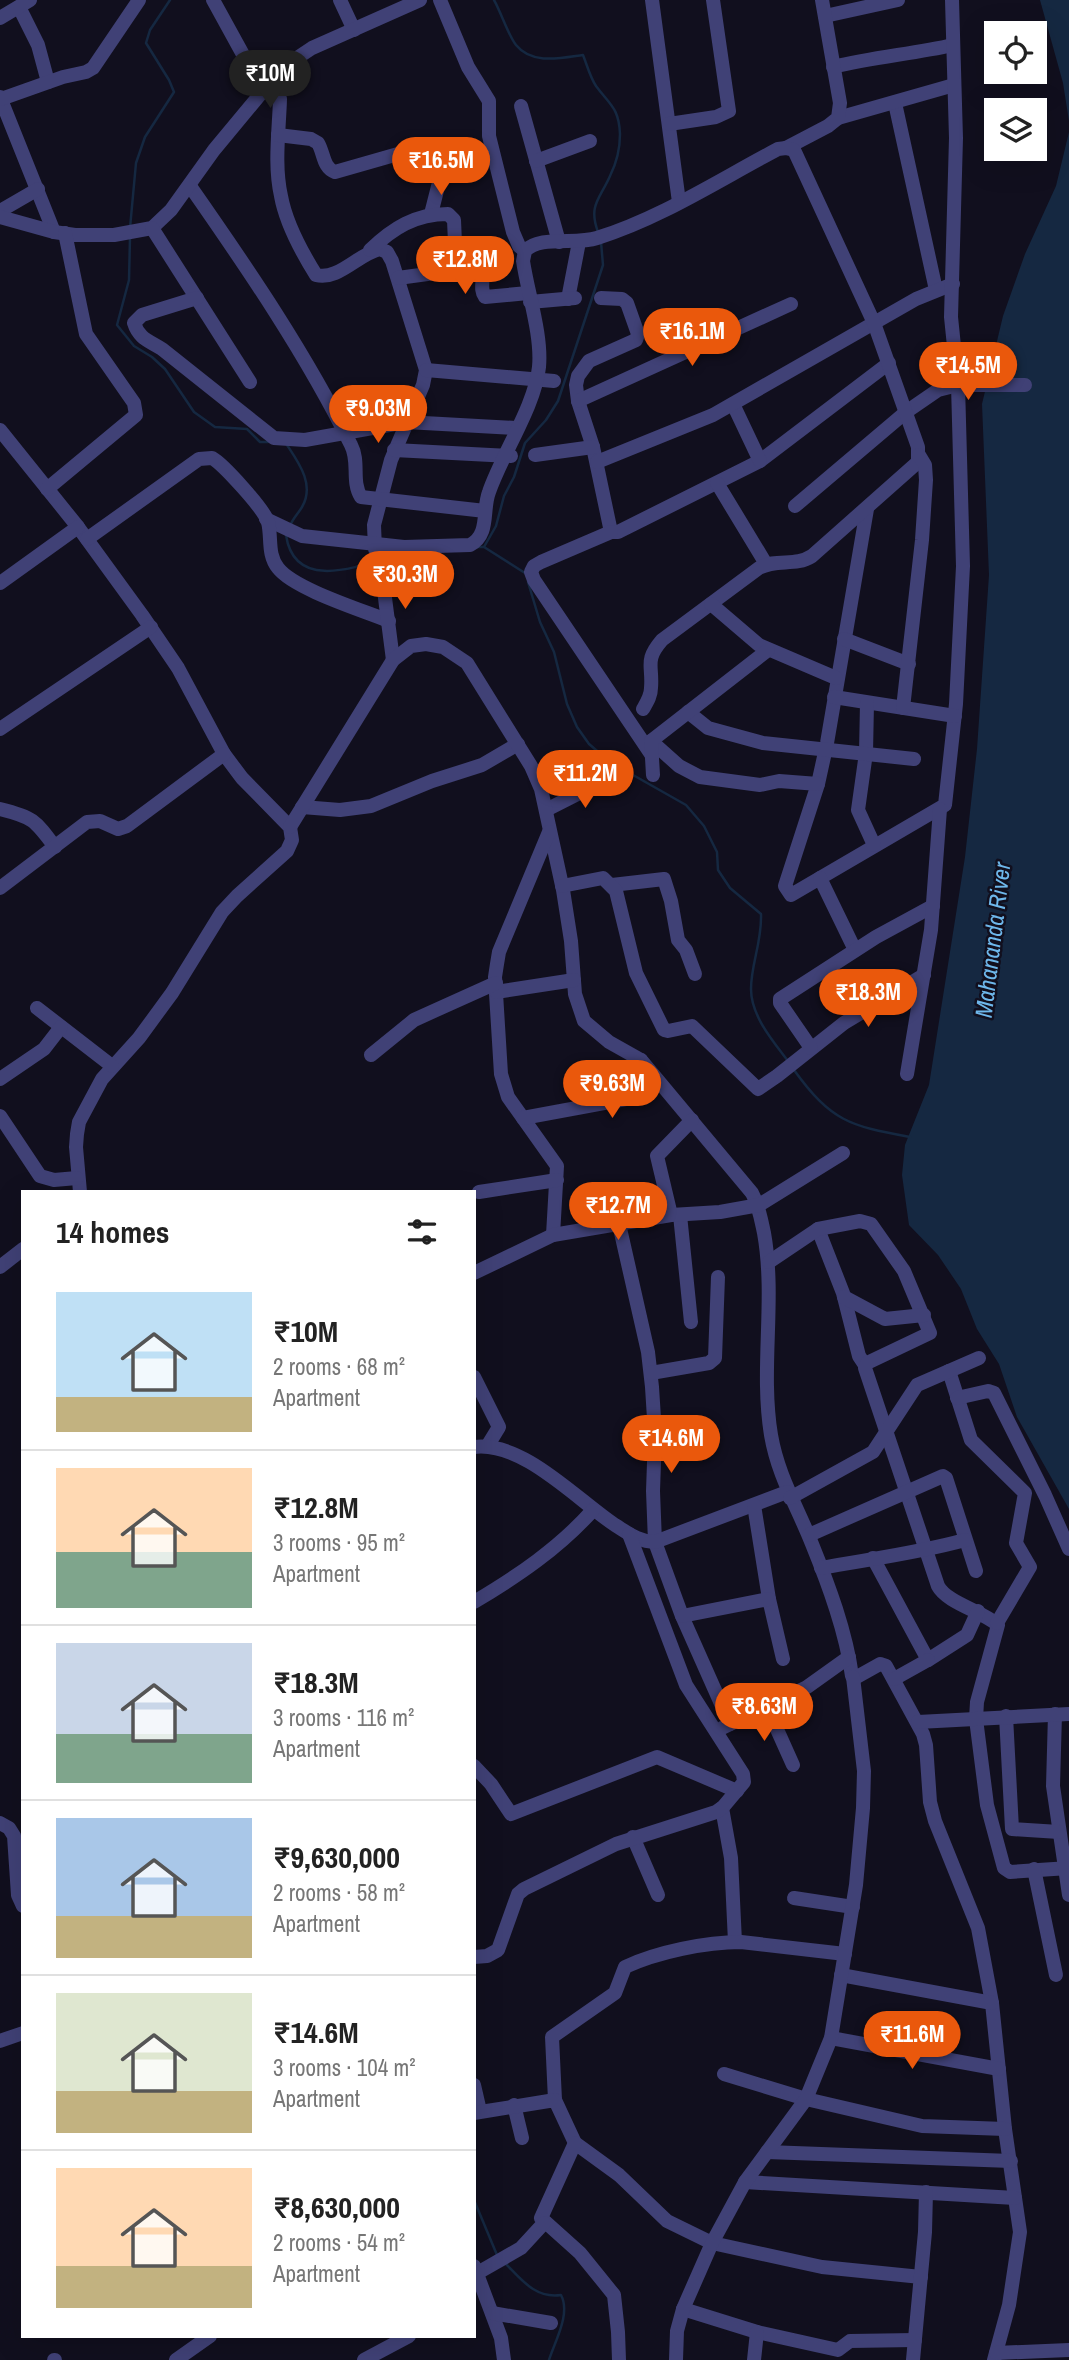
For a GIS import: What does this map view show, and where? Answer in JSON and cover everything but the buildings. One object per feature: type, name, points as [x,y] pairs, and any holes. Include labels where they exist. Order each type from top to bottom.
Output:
[{"type":"street","points":[[47,489],[136,415],[134,403],[86,334],[59,232],[0,98],[93,68],[139,0]]},
{"type":"street","points":[[213,0],[266,87],[277,90],[280,99],[278,178],[284,209],[316,275],[324,278],[336,273],[369,251],[395,228],[431,214],[453,216],[455,243],[468,255],[468,267]]},
{"type":"street","points":[[340,0],[354,30]]},
{"type":"street","points":[[0,217],[59,232],[114,235],[148,230],[171,211],[214,150],[282,68],[295,57],[420,0]]},
{"type":"street","points":[[267,519],[289,531],[374,546],[470,545],[483,533],[488,494],[508,456],[516,428],[537,381],[539,351],[523,261],[524,251],[516,239],[489,136],[489,102],[468,67],[440,0]]},
{"type":"street","points":[[652,0],[679,202]]},
{"type":"street","points":[[669,124],[716,117],[729,111],[713,0]]},
{"type":"street","points":[[822,0],[839,103],[838,118]]},
{"type":"street","points":[[825,16],[898,0]]},
{"type":"street","points":[[867,509],[818,784],[785,887],[792,895],[944,805],[955,716],[963,566],[958,385],[951,317],[956,138],[952,0]]},
{"type":"street","points":[[0,18],[24,3],[48,82]]},
{"type":"street","points":[[833,67],[870,58],[903,56],[953,45]]},
{"type":"street","points":[[524,251],[536,243],[583,242],[611,234],[679,202],[778,149],[786,148],[838,118],[954,85]]},
{"type":"street","points":[[895,103],[936,290]]},
{"type":"street","points":[[521,107],[559,242]]},
{"type":"street","points":[[278,135],[311,139],[318,143],[326,166],[335,172],[398,155],[429,152],[443,154],[445,159],[431,214]]},
{"type":"street","points":[[536,161],[590,141]]},
{"type":"street","points":[[786,148],[794,150],[799,158],[874,323],[919,455],[925,465],[926,480],[903,708]]},
{"type":"street","points":[[190,186],[316,379],[356,456],[357,491],[361,497],[485,511]]},
{"type":"street","points":[[0,211],[38,189]]},
{"type":"street","points":[[148,230],[197,298],[250,382]]},
{"type":"street","points":[[398,278],[479,267],[482,270],[481,290],[485,297],[572,298],[583,242]]},
{"type":"street","points":[[369,251],[380,249],[387,252],[398,278],[426,370],[423,385],[394,450],[379,500],[374,525],[374,546]]},
{"type":"street","points":[[597,462],[688,426],[733,404],[874,323],[936,290],[953,284]]},
{"type":"street","points":[[197,298],[137,318],[134,323],[139,334],[162,349],[274,438],[305,440],[406,422],[516,428]]},
{"type":"street","points":[[601,298],[622,299],[627,303],[638,334],[636,340],[589,361],[573,384],[597,462],[611,532]]},
{"type":"street","points":[[578,401],[791,304]]},
{"type":"street","points":[[818,784],[776,780],[760,785],[700,777],[651,748],[531,572],[534,566],[541,562],[611,532],[618,532],[760,461],[889,363]]},
{"type":"street","points":[[426,370],[554,381]]},
{"type":"street","points":[[795,506],[906,412],[938,390],[958,385],[1025,385]]},
{"type":"street","points":[[733,404],[760,461]]},
{"type":"street","points":[[0,430],[5,446],[47,489],[78,527],[151,627],[177,668],[224,754],[242,778],[290,827],[292,840],[286,851],[222,912],[159,1011],[139,1038],[111,1066],[79,1122],[75,1147],[79,1185],[40,1177],[0,1116]]},
{"type":"street","points":[[535,455],[593,447]]},
{"type":"street","points":[[394,450],[508,456]]},
{"type":"street","points":[[643,709],[651,691],[649,663],[654,649],[662,640],[766,564],[804,561],[914,467],[919,455]]},
{"type":"street","points":[[87,539],[192,464],[206,457],[217,460],[262,511],[267,519],[273,562],[280,571],[301,585],[389,621]]},
{"type":"street","points":[[717,483],[766,564]]},
{"type":"street","points":[[0,583],[78,527]]},
{"type":"street","points":[[381,567],[393,660]]},
{"type":"street","points":[[712,604],[759,645],[836,678]]},
{"type":"street","points":[[0,729],[151,627]]},
{"type":"street","points":[[844,639],[909,664]]},
{"type":"street","points":[[290,827],[393,660],[411,646],[426,644],[443,647],[467,663],[538,779],[562,886],[571,941],[575,994],[584,1021],[609,1042],[641,1059],[759,1205],[769,1262],[767,1411],[775,1455],[789,1495],[809,1535],[849,1657],[864,1772],[860,1845],[853,1907],[831,2038],[806,2099],[745,2182],[712,2243],[683,2309],[677,2331],[676,2360]]},
{"type":"street","points":[[651,748],[688,712],[768,650]]},
{"type":"street","points":[[834,697],[955,716]]},
{"type":"street","points":[[867,703],[866,753],[858,810],[874,845]]},
{"type":"street","points":[[688,712],[712,729],[763,743],[914,759]]},
{"type":"street","points":[[302,807],[340,810],[371,806],[432,781],[482,765],[517,744]]},
{"type":"street","points":[[651,748],[653,775]]},
{"type":"street","points":[[0,888],[87,822],[94,820],[118,829],[127,826],[224,754]]},
{"type":"street","points":[[545,810],[609,778]]},
{"type":"street","points":[[0,809],[30,817],[37,822],[55,847]]},
{"type":"street","points":[[907,1074],[933,906],[940,809]]},
{"type":"street","points":[[549,832],[499,952],[496,987],[501,1074],[508,1097],[558,1168],[553,1235]]},
{"type":"street","points":[[562,886],[601,878],[612,885],[637,977],[664,1030],[692,1026],[758,1089],[844,1023],[924,975]]},
{"type":"street","points":[[820,878],[855,950]]},
{"type":"street","points":[[612,885],[664,879],[672,903],[678,940],[686,950],[695,974]]},
{"type":"street","points":[[811,1048],[779,1000],[855,950],[933,906]]},
{"type":"street","points":[[371,1055],[414,1020],[496,987],[574,980]]},
{"type":"street","points":[[37,1008],[111,1066]]},
{"type":"street","points":[[0,1079],[44,1049],[61,1027]]},
{"type":"street","points":[[523,1118],[631,1098],[636,1092],[641,1059]]},
{"type":"street","points":[[691,1322],[676,1215],[657,1156],[692,1120]]},
{"type":"street","points":[[476,1272],[553,1235],[759,1205],[843,1153]]},
{"type":"street","points":[[479,1192],[557,1180]]},
{"type":"street","points":[[769,1262],[818,1229],[860,1221],[871,1224],[904,1271],[930,1329],[929,1335],[865,1365]]},
{"type":"street","points":[[619,1224],[648,1352],[655,1434],[655,1542],[682,1616],[730,1724]]},
{"type":"street","points":[[818,1229],[844,1297],[859,1356],[865,1365],[885,1435],[941,1591],[997,1623]]},
{"type":"street","points":[[0,1267],[21,1251]]},
{"type":"street","points":[[650,1373],[709,1363],[715,1358],[718,1276]]},
{"type":"street","points":[[844,1297],[885,1320],[924,1315]]},
{"type":"street","points":[[476,1381],[499,1427],[481,1446],[516,1455],[541,1469],[629,1534],[640,1540],[655,1542],[754,1505],[789,1495],[870,1455],[917,1385],[979,1358]]},
{"type":"street","points":[[948,1371],[971,1440],[1025,1493],[1016,1543],[1030,1567],[997,1623],[977,1702],[976,1719],[987,1805],[1004,1868],[1010,1871],[1067,1868]]},
{"type":"street","points":[[957,1398],[988,1391],[993,1393],[1045,1494],[1069,1549]]},
{"type":"street","points":[[809,1535],[942,1476],[945,1477],[976,1571]]},
{"type":"street","points":[[754,1505],[769,1599],[783,1659]]},
{"type":"street","points":[[476,1601],[512,1580],[573,1533],[593,1510]]},
{"type":"street","points":[[476,1957],[498,1950],[521,1891],[579,1860],[634,1837],[716,1812],[723,1808],[744,1782],[743,1774],[686,1685],[629,1534]]},
{"type":"street","points":[[821,1569],[873,1558],[925,1552],[965,1540]]},
{"type":"street","points":[[873,1558],[928,1660]]},
{"type":"street","points":[[682,1616],[769,1599]]},
{"type":"street","points":[[894,1679],[967,1635],[978,1611]]},
{"type":"street","points":[[715,1732],[807,1687],[849,1657]]},
{"type":"street","points":[[853,1677],[880,1664],[886,1666],[918,1722],[926,1745],[927,1781],[935,1821],[978,1928],[992,2003],[1019,2240],[1009,2305],[995,2357],[1069,2350]]},
{"type":"street","points":[[767,1707],[793,1765]]},
{"type":"street","points":[[918,1722],[1062,1714],[1054,1786],[1069,1895]]},
{"type":"street","points":[[1006,1716],[1013,1829],[1059,1832]]},
{"type":"street","points":[[476,1768],[491,1784],[511,1814],[655,1757],[661,1757],[737,1791]]},
{"type":"street","points":[[723,1808],[731,1858],[735,1942]]},
{"type":"street","points":[[0,1823],[9,1828],[14,1836],[18,1895],[21,1902]]},
{"type":"street","points":[[634,1837],[658,1895]]},
{"type":"street","points":[[1034,1869],[1056,1976]]},
{"type":"street","points":[[794,1898],[853,1907]]},
{"type":"street","points":[[845,1954],[735,1942],[697,1947],[625,1966],[617,1991],[613,1995],[552,2036],[555,2100],[575,2143],[619,2175],[667,2221],[712,2243],[822,2267],[920,2277]]},
{"type":"street","points":[[841,1976],[992,2003]]},
{"type":"street","points":[[0,2041],[21,2034]]},
{"type":"street","points":[[831,2038],[999,2069]]},
{"type":"street","points":[[724,2074],[806,2099],[922,2126],[1005,2129]]},
{"type":"street","points":[[477,2112],[555,2100]]},
{"type":"street","points":[[514,2105],[522,2138]]},
{"type":"street","points":[[575,2143],[541,2216],[544,2222],[580,2253],[614,2295],[619,2360]]},
{"type":"street","points":[[767,2152],[1011,2161]]},
{"type":"street","points":[[745,2182],[1015,2198]]},
{"type":"street","points":[[913,2360],[926,2192]]},
{"type":"street","points":[[476,2270],[521,2248],[544,2222]]},
{"type":"street","points":[[476,2273],[501,2338],[505,2360]]},
{"type":"street","points":[[683,2309],[757,2332],[838,2350],[850,2341],[915,2340]]},
{"type":"street","points":[[492,2313],[551,2323]]},
{"type":"street","points":[[754,2360],[757,2332]]},
{"type":"street","points":[[176,2360],[207,2338]]},
{"type":"street","points":[[364,2360],[405,2338]]},
{"type":"water","points":[[1040,0],[1069,0],[1069,121],[1063,83]]},
{"type":"water","name":"Mahananda River","points":[[1069,132],[1069,1509],[1017,1417],[999,1364],[977,1329],[961,1289],[938,1255],[909,1225],[902,1175],[905,1145],[929,1085],[965,857],[977,749],[989,575],[982,404],[1003,316],[1025,254],[1056,186]]},
{"type":"waterway","points":[[130,228],[136,163],[145,137],[174,92],[146,43],[150,30],[170,0]]},
{"type":"waterway","points":[[494,0],[513,41],[523,51],[547,59],[583,55],[594,82],[616,112],[619,145],[614,166],[596,202],[594,215],[598,232]]},
{"type":"waterway","points":[[130,238],[129,280],[117,325],[134,346],[165,369],[194,412],[215,427],[247,429],[260,442],[268,442]]},
{"type":"waterway","points":[[484,547],[496,526],[504,496],[514,477],[525,443],[546,420],[558,401],[603,265],[601,242]]},
{"type":"waterway","points":[[287,445],[304,475],[307,491],[306,499],[290,526]]},
{"type":"waterway","points":[[286,535],[292,554],[303,565],[317,570],[352,568],[403,553]]},
{"type":"waterway","points":[[476,547],[484,547],[525,573]]},
{"type":"waterway","points":[[528,582],[540,622],[554,652],[567,704],[577,727],[589,744],[610,762],[686,805],[704,826],[717,852],[718,870],[730,888],[761,914],[751,980],[752,999],[764,1028],[788,1061]]},
{"type":"waterway","points":[[794,1070],[819,1100],[843,1118],[871,1129],[910,1137]]},
{"type":"waterway","points":[[476,2205],[497,2255]]},
{"type":"waterway","points":[[504,2262],[536,2291],[561,2295],[564,2302],[563,2319],[549,2360]]}]
